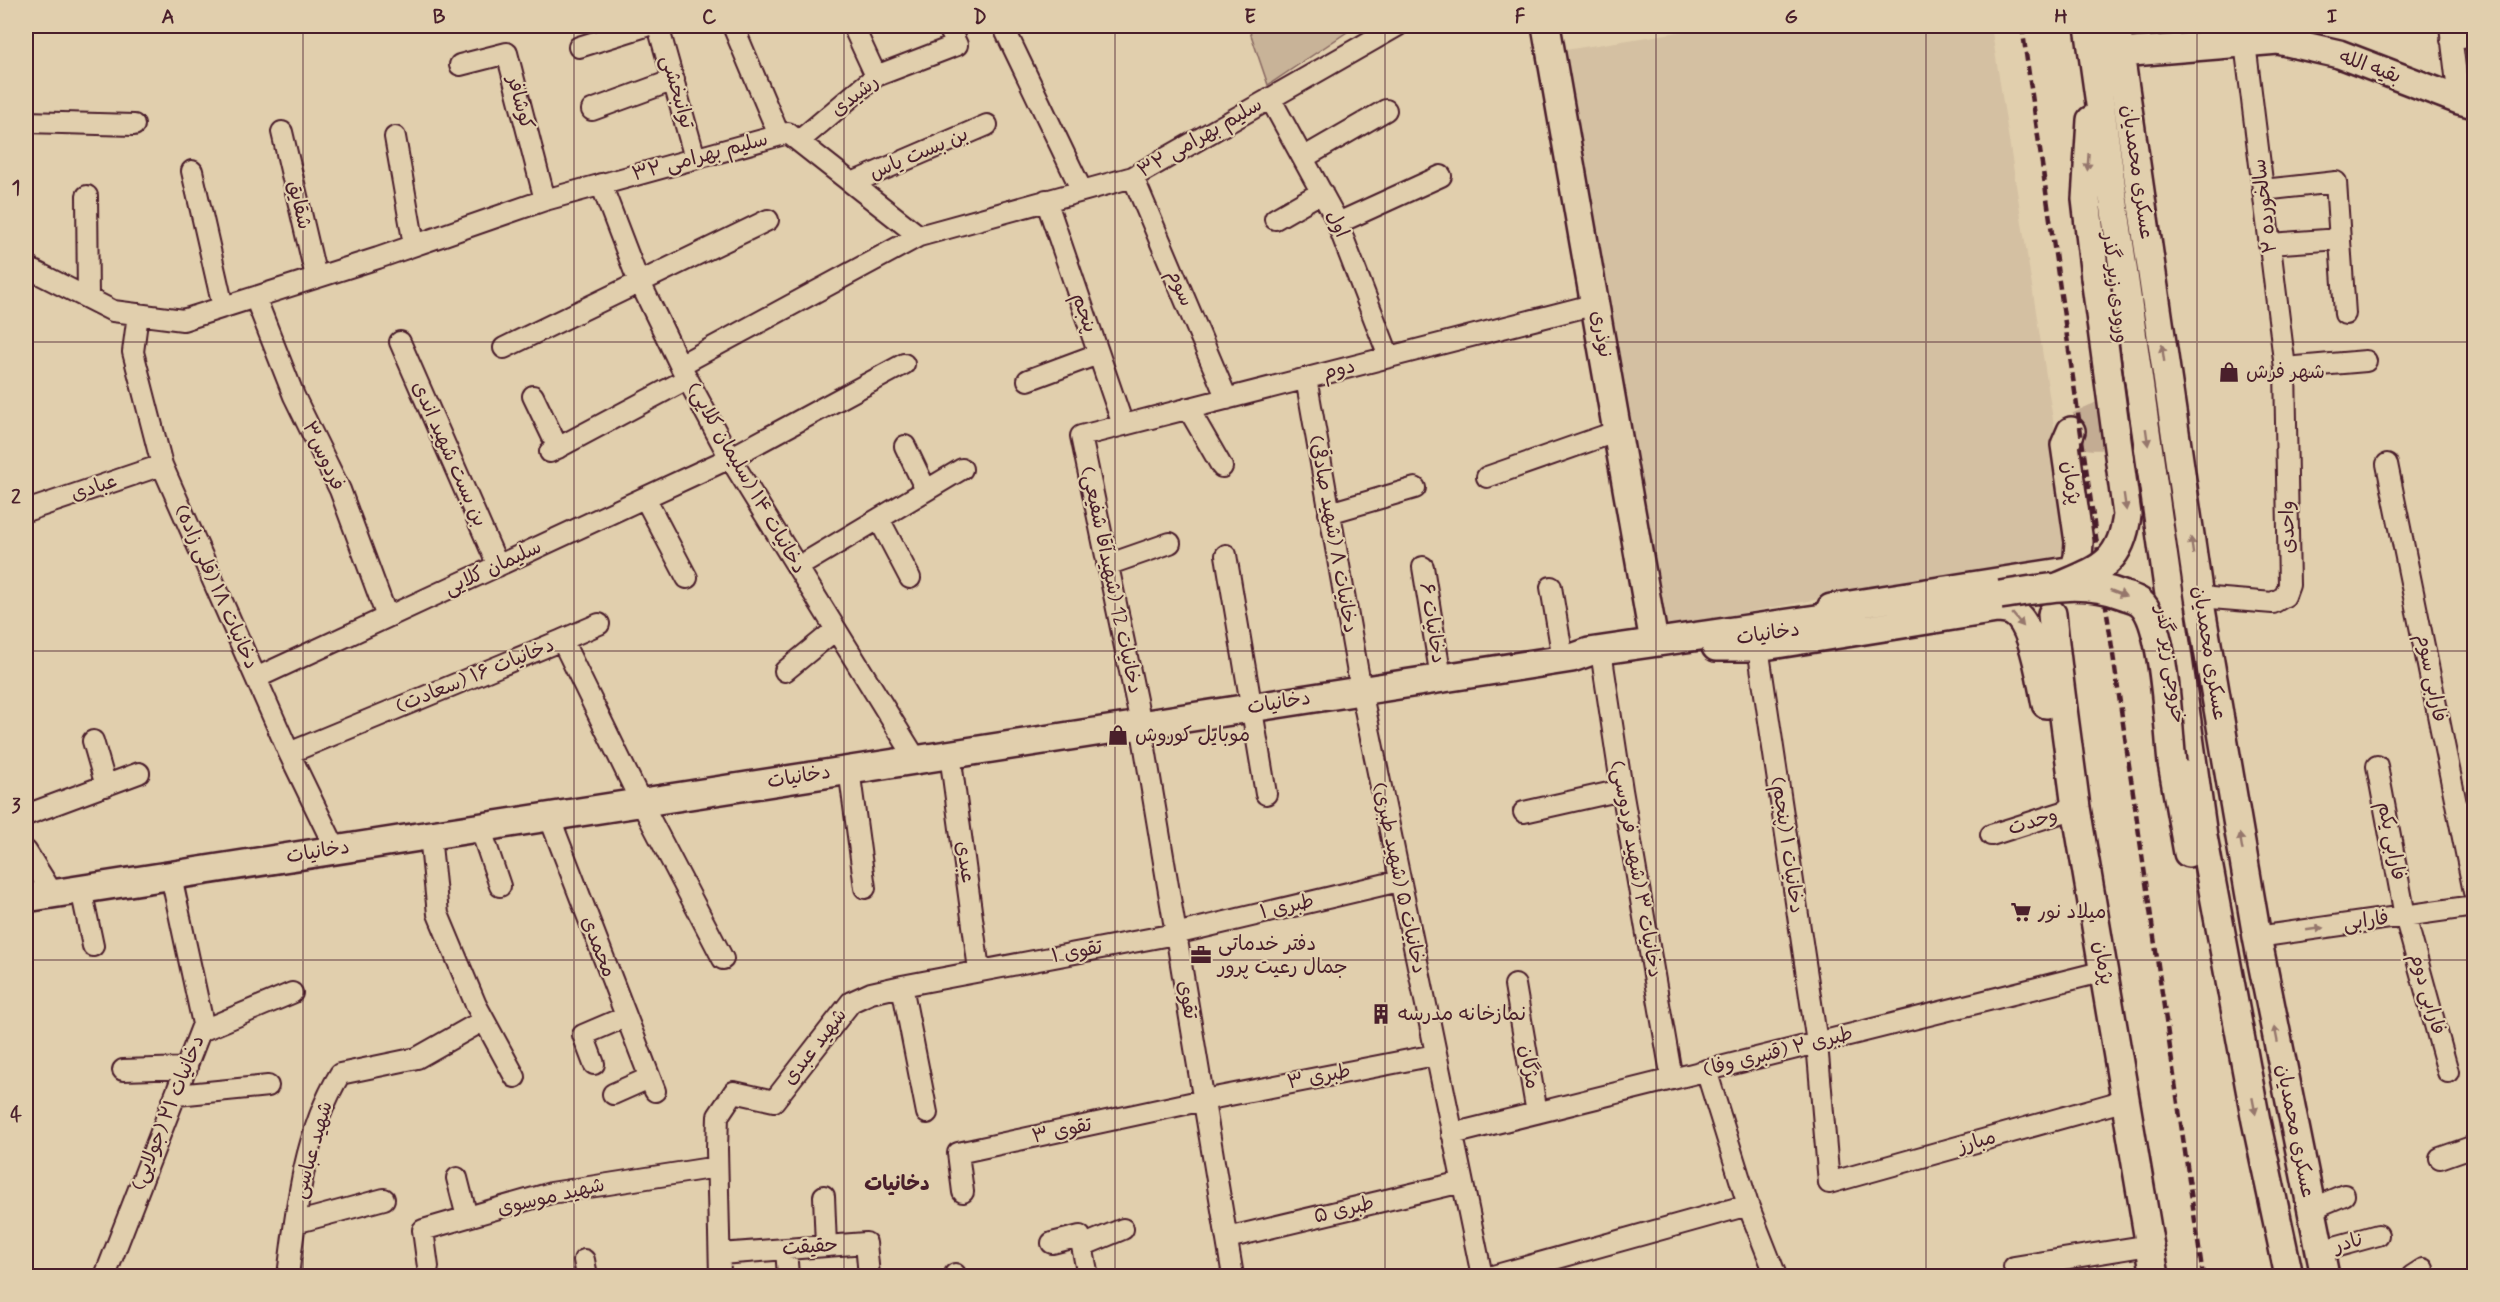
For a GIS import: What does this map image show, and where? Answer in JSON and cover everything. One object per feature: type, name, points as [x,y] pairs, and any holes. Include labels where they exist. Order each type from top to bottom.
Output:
[{"type":"main road","name":"نوذری","points":[[1546,26],[1654,642]]},
{"type":"main road","name":"عسکری محمدیان","points":[[2089,26],[2203,836],[2289,1276]]},
{"type":"main road","name":"عسکری محمدیان","points":[[2116,26],[2199,597],[2257,937],[2323,1264]]},
{"type":"main road","name":"بقیه الله","points":[[2120,53],[2226,38],[2278,40],[2339,54],[2467,102]]},
{"type":"main road","points":[[1694,641],[1725,624],[2067,578],[2103,567],[2116,550],[2125,531],[2127,515],[2086,199],[2094,62]]},
{"type":"main road","name":"ورودی زیر گذر","points":[[2113,195],[2105,208],[2128,383]]},
{"type":"main road","name":"پژمان","points":[[2067,578],[2078,557],[2079,542],[2065,445],[2071,432]]},
{"type":"main road","name":"خروجی زیر گذر","points":[[2145,491],[2190,806],[2203,836]]},
{"type":"main road","points":[[2067,578],[2140,602],[2151,618],[2158,640],[2172,763],[2194,886],[2208,938],[2235,1004]]},
{"type":"main road","name":"دخانیات","points":[[1568,658],[1602,658],[1830,617],[1855,618],[2000,595],[2067,578]]},
{"type":"main road","points":[[1694,641],[1727,649],[1758,647],[1997,609],[2011,612],[2021,620],[2032,640],[2061,773],[2075,800]]},
{"type":"main road","name":"پژمان","points":[[2052,614],[2059,695],[2075,800],[2155,1276]]},
{"type":"main road","name":"دخانیات","points":[[26,898],[1442,678],[1568,658],[1589,652],[1654,642],[1694,641]]},
{"type":"main road","points":[[2224,940],[2257,937]]},
{"type":"street","points":[[579,47],[646,26]]},
{"type":"street","name":"توانبخشی","points":[[658,26],[695,158]]},
{"type":"street","points":[[733,26],[779,135]]},
{"type":"street","points":[[853,26],[876,76]]},
{"type":"street","name":"رشیدی","points":[[799,141],[876,76],[957,45],[948,26]]},
{"type":"street","points":[[1003,26],[1082,191]]},
{"type":"street","name":"سلیم بهرامی ۳۲","points":[[26,263],[30,269],[113,311],[183,320],[545,200],[788,133],[919,236],[1133,177],[1397,26]]},
{"type":"street","points":[[2467,102],[2451,33],[2475,36]]},
{"type":"street","name":"سالخورده ۲","points":[[2226,38],[2263,190],[2285,368]]},
{"type":"street","name":"کوشافر","points":[[460,65],[507,52],[545,200]]},
{"type":"street","points":[[592,110],[674,80]]},
{"type":"street","name":"اول","points":[[1270,98],[1338,223],[1389,357]]},
{"type":"street","points":[[1303,158],[1386,110]]},
{"type":"street","points":[[26,122],[134,125]]},
{"type":"street","name":"بن بست یاس","points":[[852,183],[987,125]]},
{"type":"street","name":"شقایق","points":[[282,132],[316,277]]},
{"type":"street","points":[[395,137],[414,245]]},
{"type":"street","points":[[192,171],[223,307]]},
{"type":"street","points":[[1338,223],[1441,176]]},
{"type":"street","name":"سوم","points":[[1133,177],[1227,399]]},
{"type":"street","points":[[2263,190],[2336,182],[2344,314]]},
{"type":"street","name":"دخانیات ۱۴ (سلیمان کلایی)","points":[[601,184],[640,281],[683,372],[730,458],[916,759]]},
{"type":"street","points":[[1275,219],[1322,192]]},
{"type":"street","points":[[87,196],[88,298]]},
{"type":"street","name":"پنجم","points":[[1046,201],[1123,425]]},
{"type":"street","points":[[504,348],[768,220]]},
{"type":"street","points":[[533,396],[554,450],[683,372],[919,236]]},
{"type":"street","points":[[2270,244],[2340,238]]},
{"type":"street","name":"فردوس۳","points":[[255,297],[294,396],[340,490],[387,617]]},
{"type":"street","name":"دوم","points":[[1081,436],[1596,304]]},
{"type":"street","name":"دخانیات ۱۸ (قلی زاده)","points":[[138,314],[133,352],[162,465],[289,753],[336,850]]},
{"type":"street","name":"بن بست شهید اندی","points":[[400,342],[498,566]]},
{"type":"street","points":[[1028,380],[1098,354]]},
{"type":"street","points":[[2285,368],[2366,361]]},
{"type":"street","name":"سلیمان کلایی","points":[[256,678],[730,458],[904,364]]},
{"type":"street","name":"واحدی","points":[[2199,597],[2273,603],[2285,596],[2287,591],[2289,585],[2285,368]]},
{"type":"street","name":"دخانیات ۸ (شهید صادقی)","points":[[1306,378],[1361,690]]},
{"type":"street","points":[[1188,408],[1222,467]]},
{"type":"street","points":[[1486,477],[1618,431]]},
{"type":"street","name":"دخانیات 12 (شهیدآقا شفیعی)","points":[[1081,436],[1141,724]]},
{"type":"street","points":[[905,446],[926,490]]},
{"type":"street","name":"فارابی سوم","points":[[2387,464],[2475,892]]},
{"type":"street","name":"عبادی","points":[[26,511],[162,465]]},
{"type":"street","points":[[798,567],[962,469]]},
{"type":"street","points":[[1329,513],[1415,488]]},
{"type":"street","points":[[645,498],[687,578]]},
{"type":"street","points":[[879,519],[910,578]]},
{"type":"street","points":[[1107,565],[1170,543]]},
{"type":"street","points":[[1226,555],[1266,794]]},
{"type":"street","name":"دخانیات ۶","points":[[1424,567],[1442,678]]},
{"type":"street","points":[[1551,587],[1568,658]]},
{"type":"street","points":[[562,640],[599,624]]},
{"type":"street","points":[[785,671],[835,630]]},
{"type":"street","name":"دخانیات ۱۶ (سعادت)","points":[[289,753],[562,640],[641,802],[723,959]]},
{"type":"street","name":"دخانیات ۱ (پنجم)","points":[[1758,647],[1817,1043],[1829,1183]]},
{"type":"street","name":"دخانیات ۳ (شهید فردوسی)","points":[[1602,658],[1622,790],[1672,1079]]},
{"type":"street","name":"دخانیات ۵ (شهید طبری)","points":[[1361,690],[1482,1276]]},
{"type":"street","name":"تقوی","points":[[1141,724],[1233,1276]]},
{"type":"street","points":[[93,741],[106,786]]},
{"type":"street","name":"عبدی","points":[[950,754],[979,970]]},
{"type":"street","name":"فارابی یکم","points":[[2377,766],[2405,916]]},
{"type":"street","points":[[849,769],[865,888]]},
{"type":"street","points":[[26,814],[139,773]]},
{"type":"street","points":[[1524,812],[1622,790]]},
{"type":"street","name":"وحدت","points":[[1991,835],[2075,800]]},
{"type":"street","name":"محمدی","points":[[549,816],[652,1084],[613,1094]]},
{"type":"street","points":[[480,827],[500,886]]},
{"type":"street","points":[[430,835],[438,914],[484,1020],[515,1077]]},
{"type":"street","points":[[26,851],[53,894]]},
{"type":"street","name":"دخانیات ۲۱ (جولایی)","points":[[105,1276],[203,1024],[171,876]]},
{"type":"street","name":"طبری ۱","points":[[1175,934],[1399,881]]},
{"type":"street","points":[[81,889],[93,946]]},
{"type":"street","name":"فارابی","points":[[2257,937],[2475,906]]},
{"type":"street","name":"فارابی دوم","points":[[2405,916],[2448,1072]]},
{"type":"street","name":"تقوی ۱","points":[[979,970],[1175,934]]},
{"type":"street","name":"شهید عبدی","points":[[720,1276],[718,1116],[734,1092],[774,1101],[850,1002],[871,993],[979,970]]},
{"type":"street","name":"طبری ۲ (قنبری وفا)","points":[[1452,1134],[2104,971]]},
{"type":"street","name":"مژگان","points":[[1515,985],[1536,1113]]},
{"type":"street","points":[[902,986],[927,1113]]},
{"type":"street","points":[[201,1031],[292,993]]},
{"type":"street","points":[[594,1064],[584,1035],[625,1017]]},
{"type":"street","name":"شهید عباسی","points":[[288,1276],[300,1183],[327,1094],[340,1074],[417,1058],[484,1020]]},
{"type":"street","name":"طبری ۳","points":[[1204,1100],[1435,1054]]},
{"type":"street","points":[[123,1070],[187,1068]]},
{"type":"street","points":[[1706,1070],[1748,1205],[1776,1276]]},
{"type":"street","points":[[177,1095],[268,1086]]},
{"type":"street","name":"تقوی ۳","points":[[963,1192],[958,1153],[1204,1100]]},
{"type":"street","name":"مبارز","points":[[1829,1183],[2126,1100]]},
{"type":"street","points":[[2440,1158],[2475,1146]]},
{"type":"street","name":"شهید موسوی","points":[[428,1267],[423,1230],[551,1193],[717,1167]]},
{"type":"street","points":[[457,1178],[467,1217]]},
{"type":"street","name":"طبری ۵","points":[[1227,1238],[1462,1182]]},
{"type":"street","points":[[2311,1209],[2344,1195]]},
{"type":"street","points":[[824,1197],[826,1246]]},
{"type":"street","points":[[295,1223],[384,1199]]},
{"type":"street","points":[[1493,1276],[1748,1205]]},
{"type":"street","points":[[1052,1243],[1081,1241],[1123,1229]]},
{"type":"street","name":"نادر","points":[[2323,1264],[2378,1235]]},
{"type":"street","points":[[1081,1241],[1088,1276]]},
{"type":"street","name":"حقیقت","points":[[720,1254],[866,1243],[869,1276]]},
{"type":"street","points":[[2014,1267],[2150,1245]]},
{"type":"street","points":[[786,1249],[788,1276]]},
{"type":"shaded area","points":[[1248,26],[1356,26],[1268,85]]},
{"type":"shaded area","points":[[1717,26],[1991,26],[2074,553],[1659,628],[1565,50]]},
{"type":"tunnel","points":[[2128,383],[2117,406],[2071,431],[2086,435],[2128,438],[2134,444],[2139,457],[2143,478]]},
{"type":"railway","points":[[2022,26],[2203,1276]]},
{"type":"place","name":"شهر فرش","points":[[2229,372]]},
{"type":"place","name":"موبایل کوروش","points":[[1118,735]]},
{"type":"place","name":"میلاد نور","points":[[2021,912]]},
{"type":"place","name":"دفتر خدماتی جمال رعیت پرور","points":[[1201,955]]},
{"type":"place","name":"نمازخانه مدرسه","points":[[1381,1014]]},
{"type":"district","name":"دخانیات","points":[[897,1184]]}]
